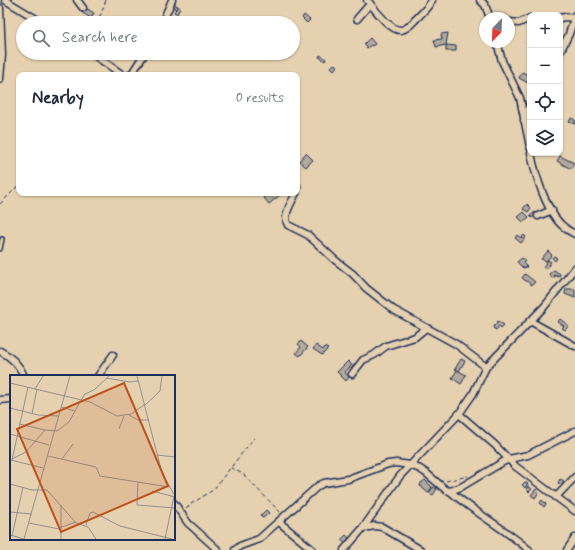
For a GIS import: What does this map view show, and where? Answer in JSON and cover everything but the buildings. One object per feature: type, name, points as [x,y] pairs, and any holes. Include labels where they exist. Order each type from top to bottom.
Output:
[{"type":"street","points":[[5,0],[32,16]]},
{"type":"street","points":[[77,0],[83,8]]},
{"type":"street","points":[[165,16],[172,0]]},
{"type":"street","points":[[357,19],[368,2],[392,27],[401,30],[413,23],[426,10],[432,0]]},
{"type":"street","points":[[480,0],[485,5],[488,12]]},
{"type":"street","points":[[0,10],[2,55],[0,79]]},
{"type":"street","points":[[562,48],[569,34],[574,16],[563,18]]},
{"type":"street","points":[[515,22],[527,19]]},
{"type":"street","points":[[498,48],[502,62],[520,98],[527,134]]},
{"type":"street","points":[[101,60],[119,72]]},
{"type":"street","points":[[133,72],[141,60]]},
{"type":"street","points":[[524,120],[527,112]]},
{"type":"street","points":[[532,156],[538,183],[552,210],[564,227],[575,234]]},
{"type":"street","points":[[295,196],[286,216],[286,222],[288,225],[308,235],[335,260],[353,274],[366,288],[394,310],[456,344],[486,367]]},
{"type":"street","points":[[538,216],[552,210]]},
{"type":"street","points":[[344,550],[363,528],[400,476],[459,414],[473,394],[486,367],[544,307],[575,268]]},
{"type":"street","points":[[530,321],[575,346]]},
{"type":"street","points":[[352,374],[362,360],[374,355],[386,346],[415,336],[426,328]]},
{"type":"street","points":[[0,351],[14,360],[21,368],[24,375]]},
{"type":"street","points":[[99,375],[113,355]]},
{"type":"street","points":[[0,400],[10,399]]},
{"type":"street","points":[[459,414],[509,459],[575,511]]},
{"type":"street","points":[[450,490],[461,487],[509,459],[528,455],[575,431]]},
{"type":"street","points":[[235,550],[240,546],[259,539],[313,490],[324,483],[348,479],[388,464],[396,463],[410,465],[426,473],[446,490],[450,490],[478,513],[516,538],[529,550]]},
{"type":"street","points":[[556,497],[575,477]]},
{"type":"street","points":[[175,505],[194,530],[218,550]]},
{"type":"street","points":[[279,522],[313,550]]},
{"type":"street","points":[[363,528],[375,526],[382,527],[421,550]]},
{"type":"street","points":[[567,550],[575,538]]},
{"type":"lane","points":[[0,249],[2,239]]},
{"type":"path","points":[[100,16],[106,0]]},
{"type":"path","points":[[0,204],[16,188]]},
{"type":"path","points":[[181,514],[191,504],[213,490],[254,438]]},
{"type":"path","points":[[231,468],[243,474],[266,499],[285,516]]},
{"type":"path","points":[[437,483],[471,475]]}]
